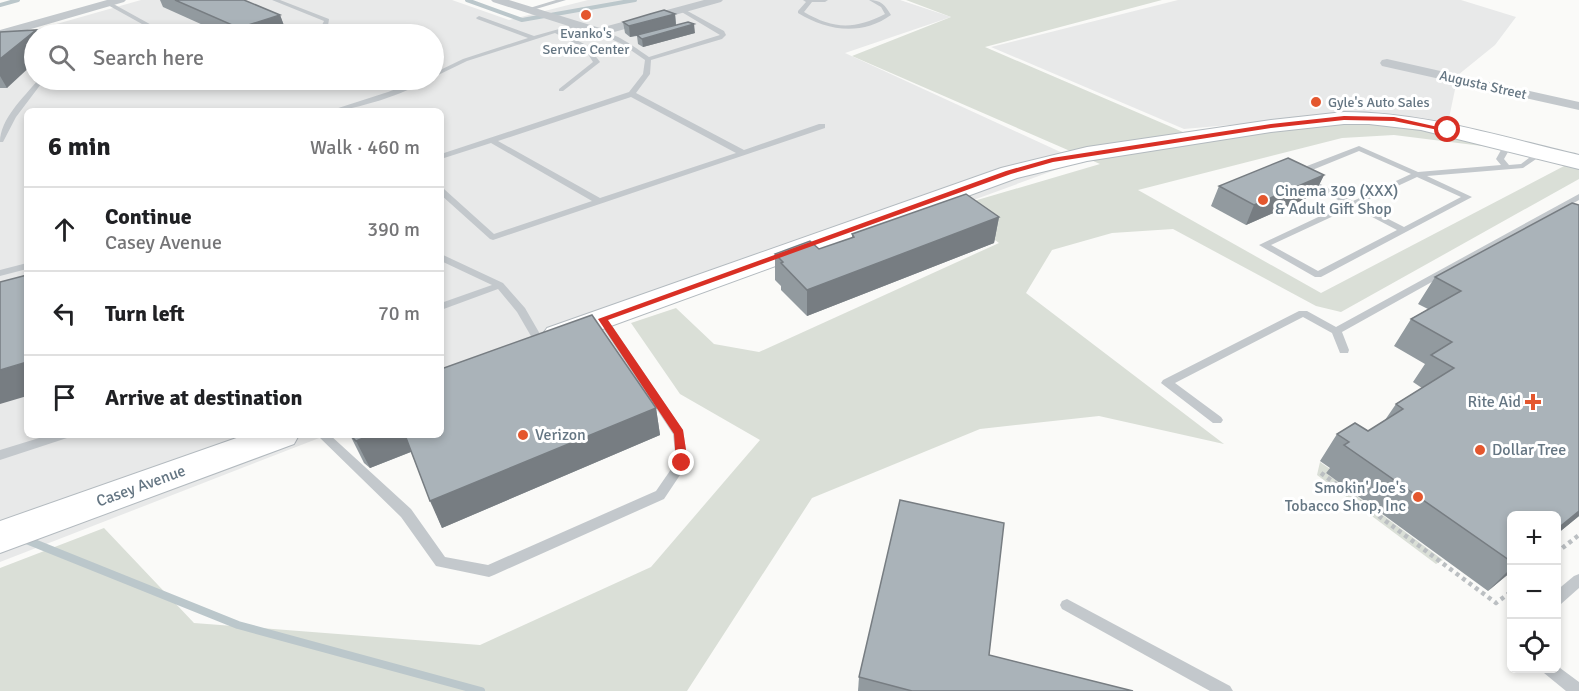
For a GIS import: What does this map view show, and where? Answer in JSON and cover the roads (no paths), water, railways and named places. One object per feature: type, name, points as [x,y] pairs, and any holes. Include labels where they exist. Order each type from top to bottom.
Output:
[{"type":"street","points":[[497,0],[600,32],[717,0]]},
{"type":"street","points":[[36,24],[114,2]]},
{"type":"street","points":[[0,34],[24,27]]},
{"type":"street","name":"Augusta Street","points":[[1387,63],[1579,106]]},
{"type":"street","points":[[528,345],[1008,173],[1088,153],[1271,126],[1344,118],[1394,119],[1421,124],[1507,156],[1541,153],[1579,162]]},
{"type":"street","name":"Casey Avenue","points":[[0,537],[274,438]]},
{"type":"lane","points":[[275,0],[327,20],[326,24]]},
{"type":"lane","points":[[540,0],[550,3]]},
{"type":"lane","points":[[526,10],[562,0]]},
{"type":"lane","points":[[825,0],[807,1],[800,12],[816,22],[839,29],[871,24],[888,15],[883,6],[872,0]]},
{"type":"lane","points":[[114,2],[148,24]]},
{"type":"lane","points":[[648,59],[723,35],[722,32],[682,10]]},
{"type":"lane","points":[[480,18],[534,38]]},
{"type":"lane","points":[[693,25],[705,22]]},
{"type":"lane","points":[[444,70],[465,60],[575,25]]},
{"type":"lane","points":[[555,32],[586,47],[597,62],[561,90]]},
{"type":"lane","points":[[444,156],[632,94],[645,80],[650,67],[648,59],[624,43],[600,32]]},
{"type":"lane","points":[[624,43],[636,40]]},
{"type":"lane","points":[[0,140],[13,116],[33,90]]},
{"type":"lane","points":[[343,108],[401,90]]},
{"type":"lane","points":[[632,94],[743,153]]},
{"type":"lane","points":[[444,194],[493,237],[822,126]]},
{"type":"lane","points":[[493,141],[599,201]]},
{"type":"lane","points":[[1403,230],[1354,205],[1293,174],[1359,148],[1418,174],[1468,197],[1318,275],[1264,245],[1354,205],[1418,174],[1507,156]]},
{"type":"lane","points":[[1336,331],[1579,197]]},
{"type":"lane","points":[[444,258],[500,285],[520,309],[528,345]]},
{"type":"lane","points":[[0,273],[24,267]]},
{"type":"lane","points":[[444,306],[500,285]]},
{"type":"lane","points":[[1217,420],[1167,383],[1303,313],[1336,331],[1344,350]]},
{"type":"lane","points":[[326,438],[406,513],[441,562],[489,571],[660,495],[682,463],[679,433],[602,319]]},
{"type":"lane","points":[[0,454],[53,438]]},
{"type":"lane","points":[[1561,596],[1579,580]]},
{"type":"lane","points":[[1067,605],[1225,691]]},
{"type":"lane","points":[[1554,673],[1578,691]]},
{"type":"waterway","points":[[0,5],[18,0]]},
{"type":"waterway","points":[[467,0],[522,20],[635,0]]},
{"type":"waterway","points":[[24,539],[238,625],[481,691]]},
{"type":"place","name":"Evanko's Service Center","points":[[586,15]]},
{"type":"place","name":"Gyle's Auto Sales","points":[[1316,102]]},
{"type":"place","name":"Cinema 309 (XXX) & Adult Gift Shop","points":[[1263,200]]},
{"type":"place","name":"Rite Aid","points":[[1533,402]]},
{"type":"place","name":"Verizon","points":[[523,435]]},
{"type":"place","name":"Dollar Tree","points":[[1480,450]]},
{"type":"place","name":"Smokin' Joe's Tobacco Shop, Inc","points":[[1418,497]]}]
